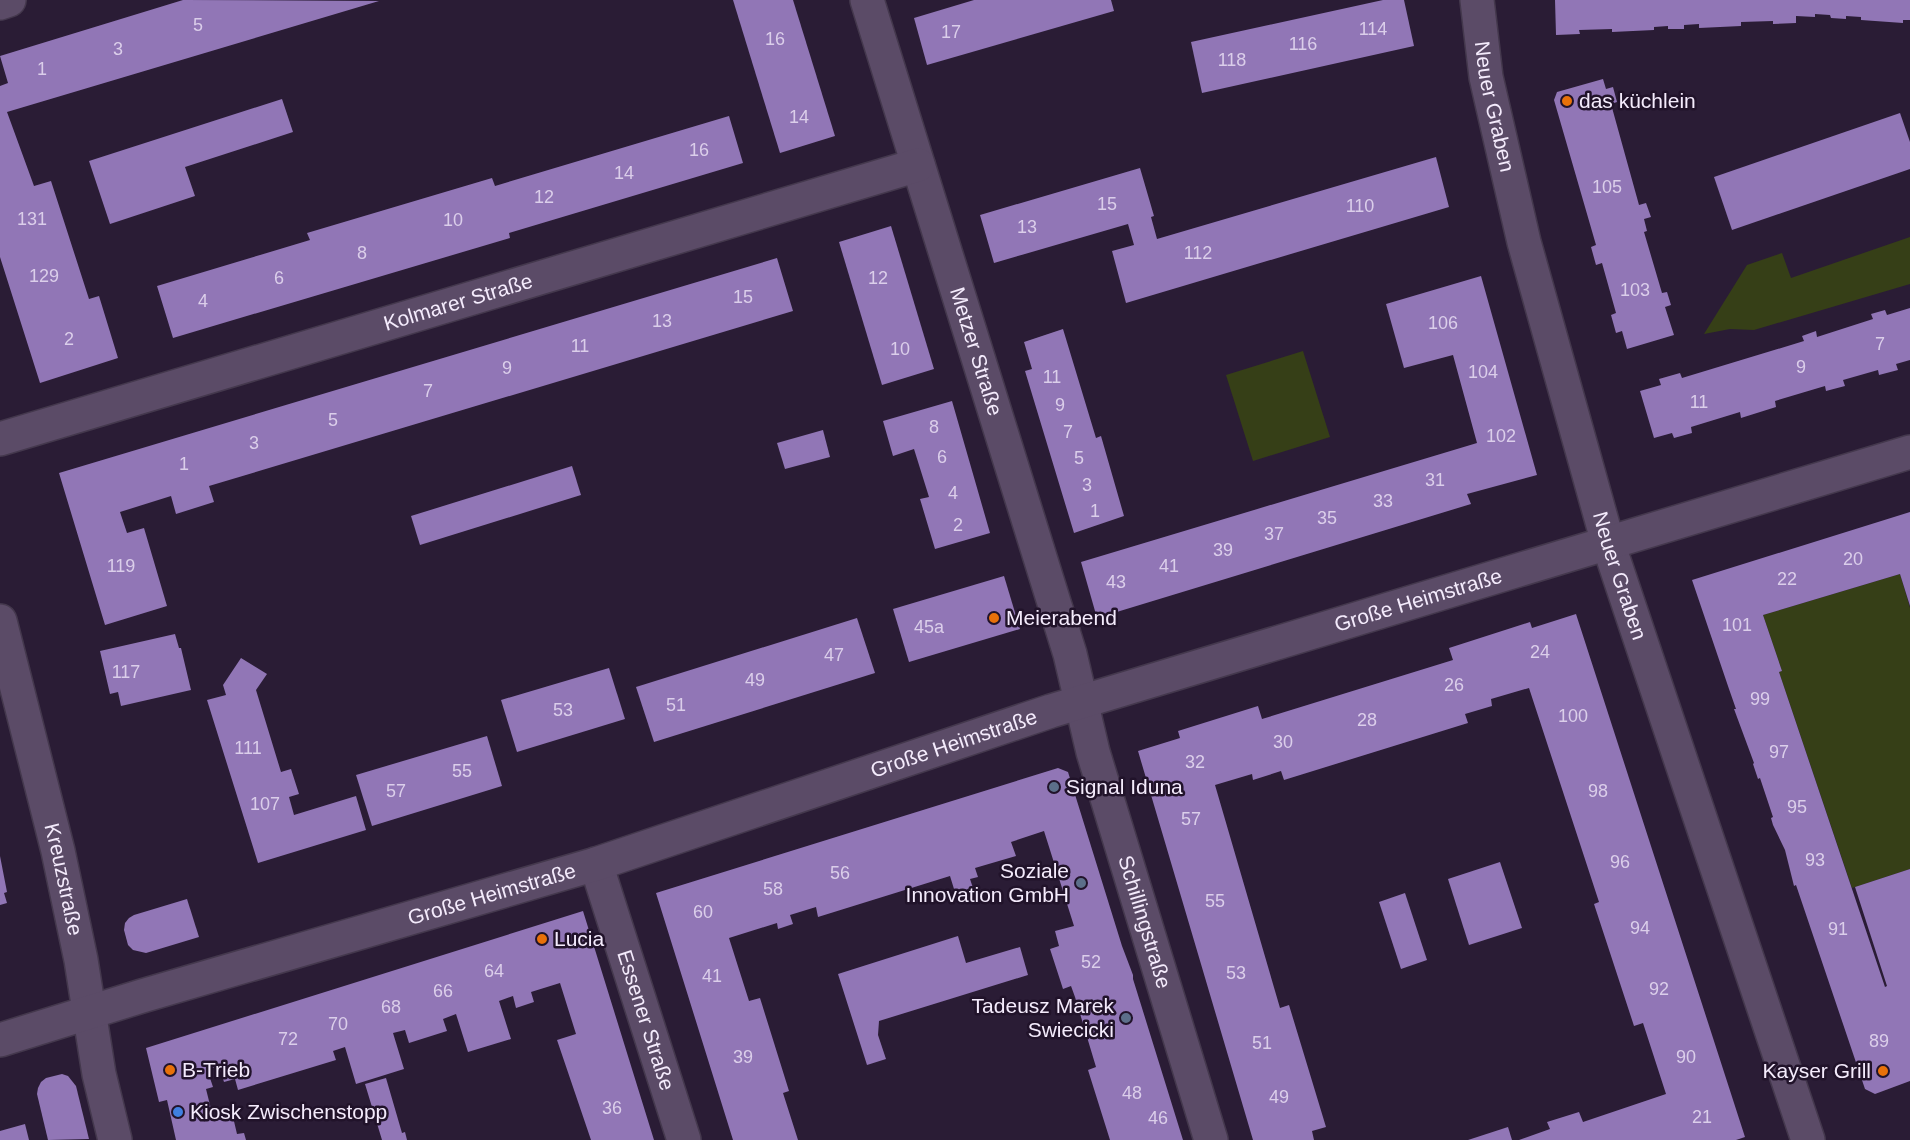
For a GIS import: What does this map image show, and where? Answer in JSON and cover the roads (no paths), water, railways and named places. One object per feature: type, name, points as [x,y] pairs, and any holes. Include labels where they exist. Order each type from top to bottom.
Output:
[{"type":"street","points":[[0,3],[9,0]]},
{"type":"street","name":"Metzer Straße","points":[[867,0],[1070,654],[1080,702]]},
{"type":"street","name":"Neuer Graben","points":[[1477,0],[1486,77],[1524,242],[1608,543],[1808,1140]]},
{"type":"street","name":"Kolmarer Straße","points":[[0,439],[918,165]]},
{"type":"street","name":"Große Heimstraße","points":[[0,1040],[90,1011],[596,864],[1080,702],[1910,452]]},
{"type":"street","name":"Kreuzstraße","points":[[0,621],[58,851],[90,1011],[99,1074],[115,1140]]},
{"type":"street","name":"Schillingstraße","points":[[1080,702],[1211,1140]]},
{"type":"street","name":"Essener Straße","points":[[596,864],[684,1140]]},
{"type":"place","name":"das küchlein","points":[[1567,101]]},
{"type":"place","name":"Meierabend","points":[[994,618]]},
{"type":"place","name":"Signal Iduna","points":[[1054,787]]},
{"type":"place","name":"Soziale Innovation GmbH","points":[[1081,883]]},
{"type":"place","name":"Lucia","points":[[542,939]]},
{"type":"place","name":"Tadeusz Marek Swiecicki","points":[[1126,1018]]},
{"type":"place","name":"B-Trieb","points":[[170,1070]]},
{"type":"place","name":"Kayser Grill","points":[[1883,1071]]},
{"type":"place","name":"Kiosk Zwischenstopp","points":[[178,1112]]}]
